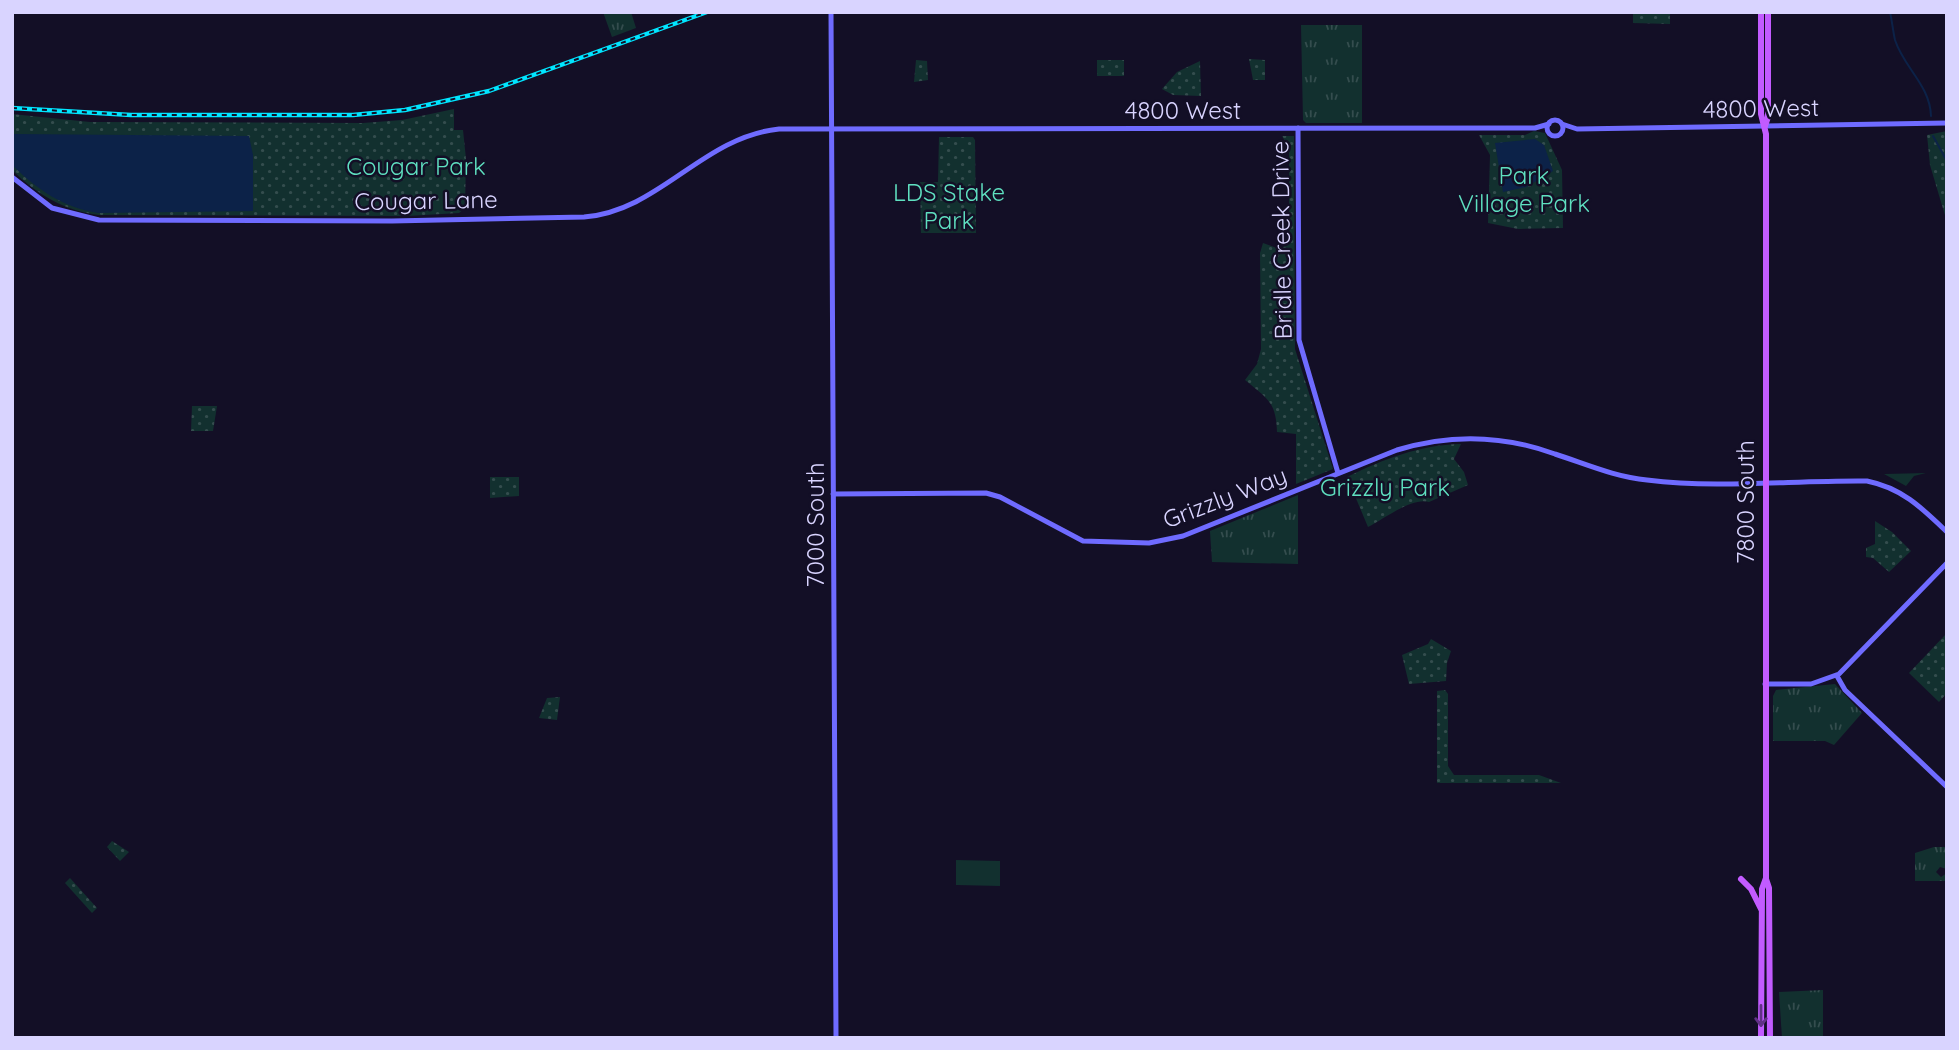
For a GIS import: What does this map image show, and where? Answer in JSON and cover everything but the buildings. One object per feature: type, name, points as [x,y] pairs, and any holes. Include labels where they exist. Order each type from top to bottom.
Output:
[{"type":"main road","name":"7800 South","points":[[1761,12],[1761,114],[1765,126],[1766,878],[1762,928],[1770,984],[1770,1038]]},
{"type":"main road","name":"7800 South","points":[[1765,126],[1768,117],[1768,12]]},
{"type":"main road","name":"7800 South","points":[[1761,1038],[1769,888],[1766,878]]},
{"type":"main road","points":[[1741,879],[1751,889],[1762,912]]},
{"type":"street","name":"7000 South","points":[[831,12],[836,1038]]},
{"type":"street","name":"4800 West","points":[[832,129],[1535,128],[1556,120],[1577,129]]},
{"type":"street","name":"4800 West","points":[[1535,128],[1554,136],[1577,129],[1947,123]]},
{"type":"street","points":[[1549,124],[1549,133]]},
{"type":"street","points":[[1561,134],[1562,124]]},
{"type":"street","name":"Bridle Creek Drive","points":[[1298,128],[1299,340],[1338,473]]},
{"type":"street","name":"Cougar Lane","points":[[12,177],[52,208],[99,220],[398,221],[591,216],[635,203],[720,147],[746,135],[779,129],[832,129]]},
{"type":"street","name":"Grizzly Way","points":[[833,494],[1000,496],[1083,541],[1149,543],[1183,536],[1410,446],[1474,439],[1527,445],[1632,478],[1678,482],[1867,481],[1883,484],[1905,494],[1947,532]]},
{"type":"street","points":[[1765,684],[1811,684],[1837,676],[1947,563]]},
{"type":"street","points":[[1837,676],[1843,688],[1947,787]]},
{"type":"green space","points":[[603,12],[631,12],[636,28],[612,37]]},
{"type":"green space","points":[[1633,12],[1670,12],[1670,24],[1633,23]]},
{"type":"green space","points":[[1301,25],[1362,25],[1362,123],[1306,123],[1303,120]]},
{"type":"green space","points":[[1249,59],[1265,60],[1265,80],[1253,80]]},
{"type":"green space","points":[[916,60],[927,61],[928,80],[914,82]]},
{"type":"green space","points":[[1097,60],[1124,60],[1124,76],[1097,76]]},
{"type":"green space","points":[[1200,61],[1201,96],[1173,95],[1162,89],[1177,72]]},
{"type":"green space","name":"Cougar Park","points":[[454,109],[454,130],[463,130],[466,159],[465,208],[459,213],[407,216],[99,215],[52,200],[12,170],[12,114],[90,122],[363,123],[402,120]]},
{"type":"green space","name":"Park Village Park","points":[[1534,131],[1545,133],[1562,170],[1563,228],[1518,229],[1488,223],[1490,155],[1479,135],[1525,135]]},
{"type":"green space","points":[[1947,131],[1947,222],[1930,165],[1927,135]]},
{"type":"green space","points":[[1282,136],[1294,136],[1295,349],[1333,469],[1296,484],[1296,434],[1277,432],[1275,414],[1269,402],[1245,380],[1257,364],[1261,349],[1260,253],[1263,243],[1282,250],[1289,235],[1289,148]]},
{"type":"green space","name":"LDS Stake Park","points":[[939,137],[973,137],[975,140],[976,233],[921,233],[920,182],[938,182]]},
{"type":"green space","points":[[192,406],[217,406],[213,431],[191,431]]},
{"type":"green space","name":"Grizzly Park","points":[[1461,444],[1454,459],[1464,472],[1468,485],[1429,502],[1422,501],[1406,506],[1368,527],[1347,477],[1402,454]]},
{"type":"green space","points":[[1926,473],[1914,476],[1906,486],[1884,474]]},
{"type":"green space","points":[[490,477],[519,477],[519,496],[490,498]]},
{"type":"green space","points":[[1298,495],[1298,564],[1212,562],[1210,531]]},
{"type":"green space","points":[[1875,521],[1892,532],[1911,551],[1889,572],[1873,558],[1866,557],[1866,548],[1875,544]]},
{"type":"green space","points":[[1946,634],[1947,693],[1939,702],[1909,673]]},
{"type":"green space","points":[[1431,639],[1451,651],[1446,681],[1409,684],[1402,655],[1428,644]]},
{"type":"green space","points":[[1835,684],[1862,713],[1834,745],[1825,741],[1773,741],[1773,696],[1776,690]]},
{"type":"green space","points":[[1445,690],[1448,694],[1448,766],[1454,775],[1539,775],[1561,783],[1437,783],[1437,691]]},
{"type":"green space","points":[[560,697],[557,720],[539,718],[547,698]]},
{"type":"green space","points":[[112,841],[129,852],[120,861],[107,847]]},
{"type":"green space","points":[[1934,847],[1947,847],[1947,869],[1940,867],[1936,872],[1941,877],[1947,873],[1947,881],[1915,881],[1915,853]]},
{"type":"green space","points":[[956,860],[1000,861],[1000,886],[956,885]]},
{"type":"green space","points":[[70,878],[97,908],[92,913],[65,883]]},
{"type":"green space","points":[[1823,990],[1823,1037],[1782,1038],[1779,992]]},
{"type":"water","points":[[12,134],[249,136],[253,155],[253,211],[98,213],[85,210],[62,202],[41,190],[12,165]]},
{"type":"water","points":[[1535,139],[1544,145],[1553,171],[1526,187],[1503,192],[1495,143]]},
{"type":"waterway","points":[[1890,12],[1895,40],[1922,86],[1930,105],[1931,116]]},
{"type":"waterway","points":[[1933,136],[1947,161]]},
{"type":"railway","points":[[12,108],[131,115],[353,115],[405,110],[489,91],[707,12]]}]
